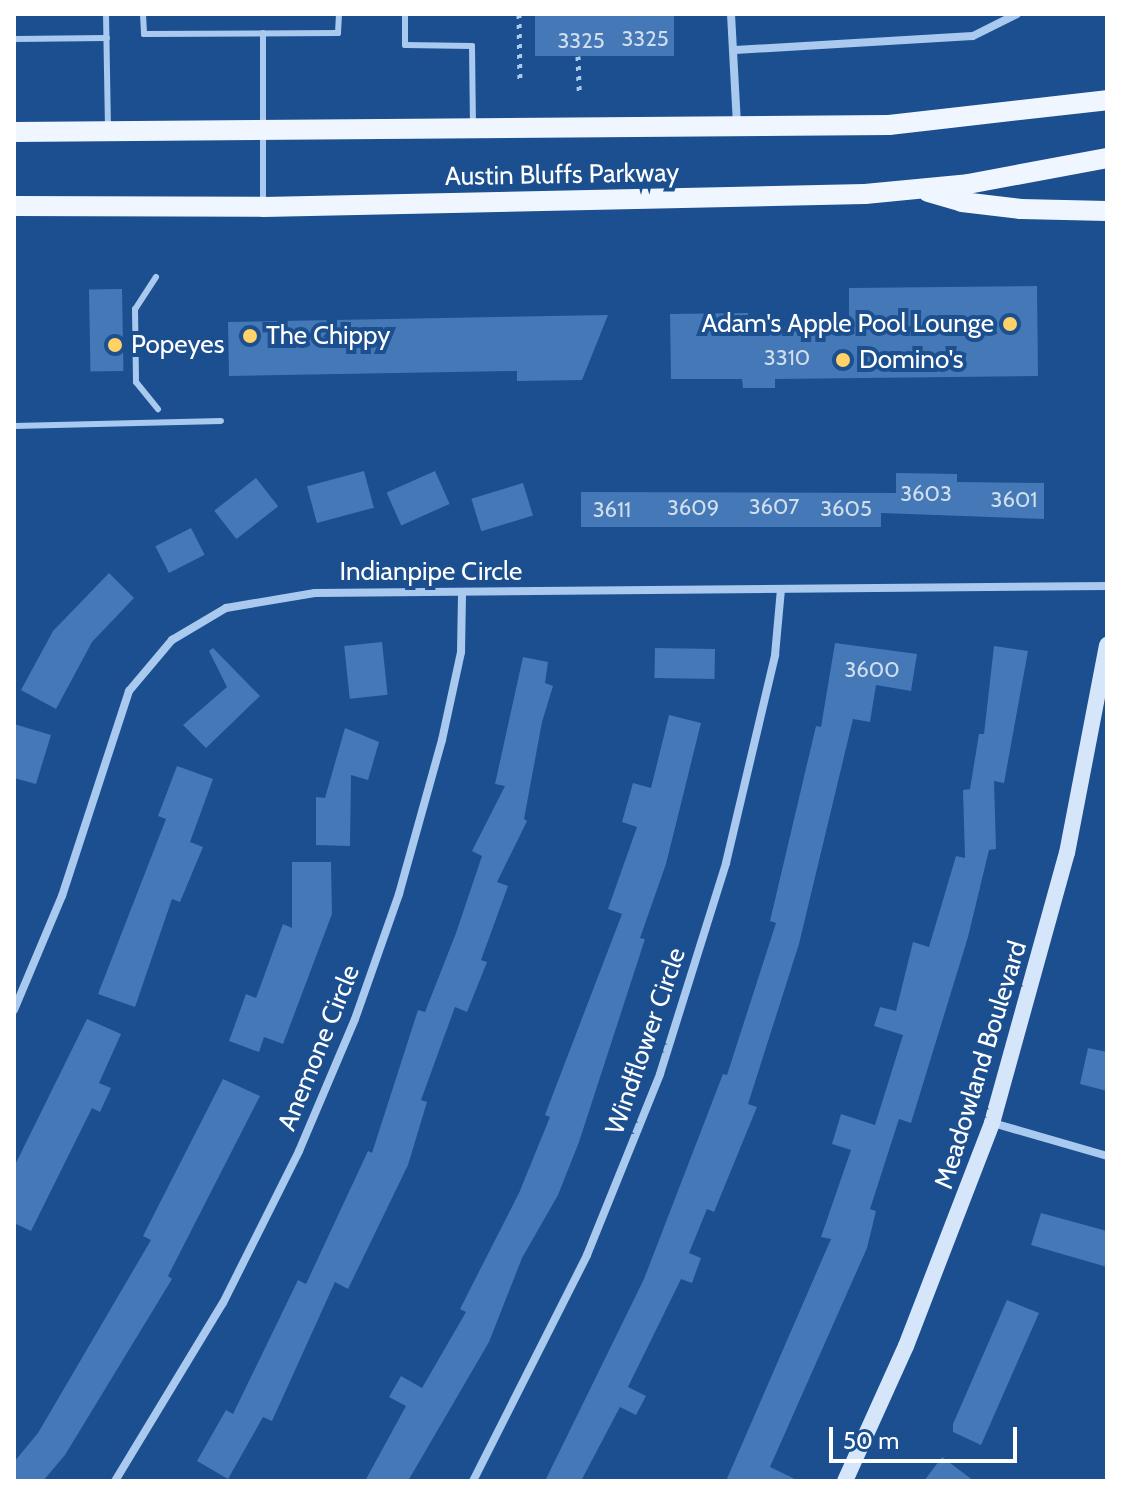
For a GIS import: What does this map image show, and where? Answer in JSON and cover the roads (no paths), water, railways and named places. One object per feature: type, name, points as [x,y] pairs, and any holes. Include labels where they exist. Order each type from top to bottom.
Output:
[{"type":"main road","name":"Austin Bluffs Parkway","points":[[14,132],[889,125],[1107,100]]},
{"type":"main road","name":"Austin Bluffs Parkway","points":[[14,206],[263,207],[759,198],[920,189],[1107,158]]},
{"type":"main road","points":[[920,189],[962,202],[1021,209],[1107,211]]},
{"type":"street","points":[[731,14],[737,126]]},
{"type":"street","points":[[735,50],[973,36],[1017,14]]},
{"type":"street","name":"Indianpipe Circle","points":[[14,1010],[62,896],[129,691],[172,640],[226,608],[264,598],[462,593],[1107,586]]},
{"type":"street","name":"Windflower Circle","points":[[473,1481],[587,1255],[660,1074],[726,863],[775,655],[781,589]]},
{"type":"street","name":"Anemone Circle","points":[[115,1481],[223,1303],[299,1151],[355,1019],[399,894],[442,740],[461,652],[462,593]]},
{"type":"street","name":"Meadowland Boulevard","points":[[845,1481],[906,1346],[992,1123],[1067,853],[1107,645]]},
{"type":"street","points":[[992,1123],[1107,1156]]},
{"type":"lane","points":[[106,14],[108,132]]},
{"type":"lane","points":[[143,14],[144,34],[338,33],[339,14]]},
{"type":"lane","points":[[405,14],[405,45],[472,46],[473,128]]},
{"type":"lane","points":[[263,33],[263,207]]},
{"type":"lane","points":[[14,39],[107,38]]},
{"type":"lane","points":[[156,277],[135,309],[136,382],[158,409]]},
{"type":"lane","points":[[14,426],[221,421]]},
{"type":"place","name":"Adam's Apple Pool Lounge","points":[[1010,324]]},
{"type":"place","name":"The Chippy","points":[[250,336]]},
{"type":"place","name":"Popeyes","points":[[115,345]]},
{"type":"place","name":"Domino's","points":[[843,360]]}]
